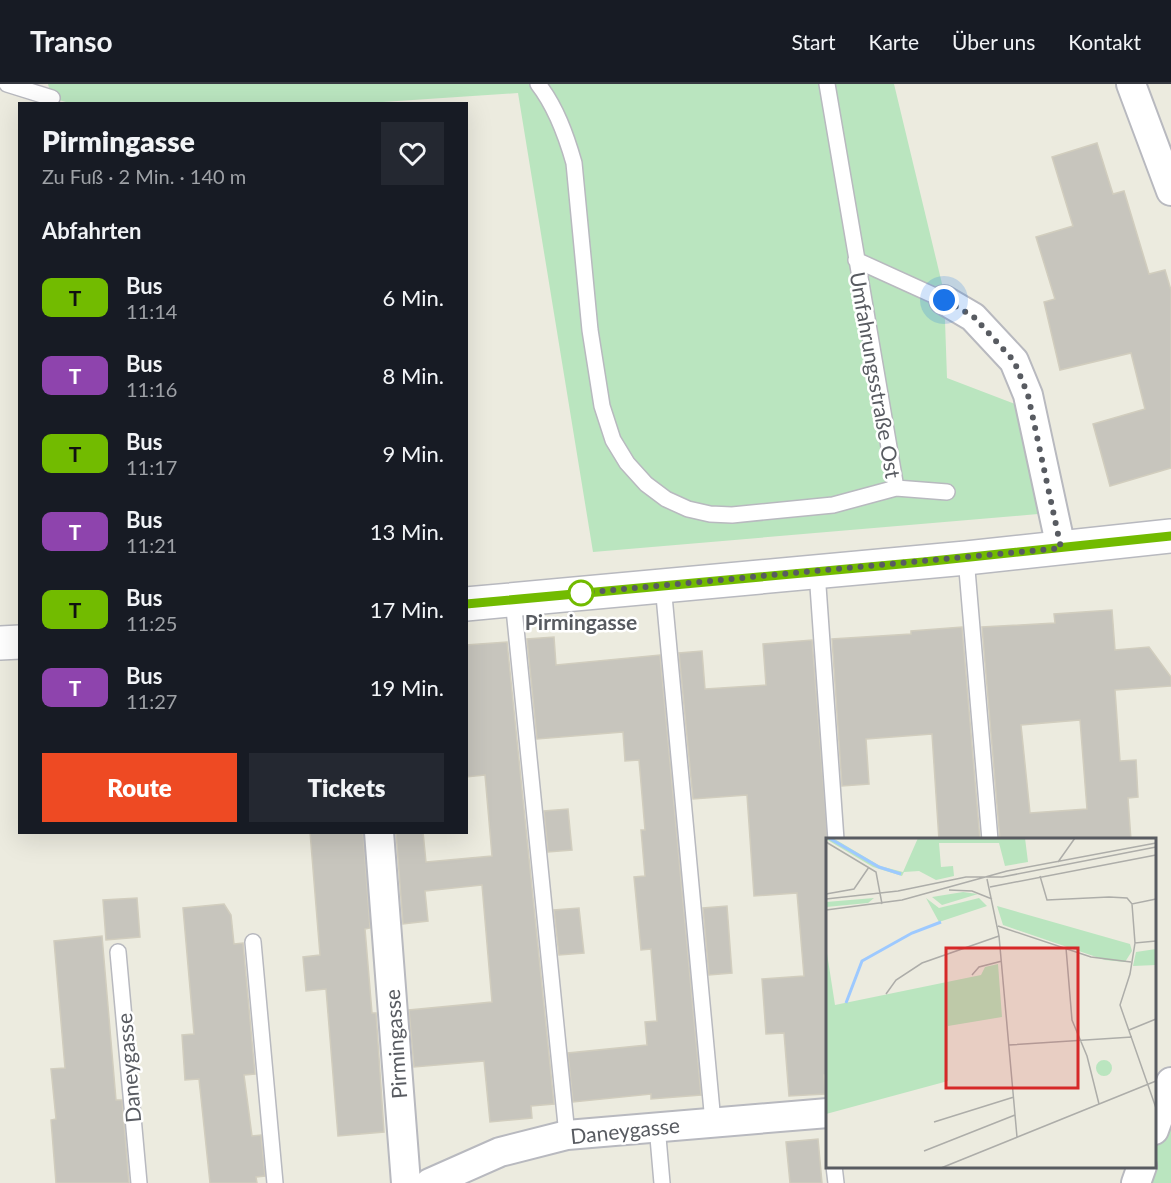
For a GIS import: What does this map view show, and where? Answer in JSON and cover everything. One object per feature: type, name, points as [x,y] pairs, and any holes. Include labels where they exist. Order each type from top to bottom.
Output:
[{"type":"street","points":[[1136,86],[1171,191]]},
{"type":"street","points":[[944,300],[973,316],[1014,361],[1028,395],[1061,548]]},
{"type":"street","points":[[468,604],[966,558],[1171,536]]},
{"type":"street","points":[[0,643],[18,642]]},
{"type":"street","name":"Pirmingasse","points":[[378,834],[406,1183]]},
{"type":"street","points":[[1156,1126],[1165,1085]]},
{"type":"street","name":"Daneygasse","points":[[430,1183],[500,1152],[567,1135],[826,1113]]},
{"type":"street","points":[[1136,1183],[1142,1168]]},
{"type":"lane","points":[[7,84],[52,98]]},
{"type":"lane","name":"Umfahrungsstraße Ost","points":[[538,84],[555,111],[567,138],[574,163],[590,330],[602,406],[613,440],[627,463],[646,484],[666,499],[710,514],[732,515],[833,505],[896,488],[827,84]]},
{"type":"lane","points":[[856,260],[944,300]]},
{"type":"lane","points":[[896,488],[947,492]]},
{"type":"lane","points":[[966,558],[990,838]]},
{"type":"lane","points":[[817,572],[836,838]]},
{"type":"lane","points":[[663,585],[712,1122]]},
{"type":"lane","points":[[513,599],[567,1135]]},
{"type":"lane","points":[[254,942],[275,1183]]},
{"type":"lane","name":"Daneygasse","points":[[118,952],[139,1183]]},
{"type":"lane","points":[[657,1126],[662,1183]]},
{"type":"lane","points":[[834,1168],[836,1183]]},
{"type":"green space","points":[[48,84],[894,84],[944,292],[947,378],[1015,404],[1038,514],[593,552],[518,93],[383,102],[66,102],[52,98]]},
{"type":"green space","points":[[1171,1082],[1171,1183],[1136,1183],[1152,1168],[1156,1168],[1156,1127]]},
{"type":"building","points":[[1097,143],[1113,194],[1124,191],[1149,274],[1165,270],[1171,290],[1171,468],[1110,486],[1093,424],[1145,409],[1131,353],[1060,370],[1044,302],[1055,299],[1036,237],[1073,226],[1052,157]]},
{"type":"building","points":[[1112,610],[1115,650],[1149,647],[1171,677],[1171,686],[1115,690],[1120,761],[1136,760],[1138,797],[1128,798],[1131,838],[1000,838],[982,627],[1055,623],[1054,614]],"holes":[[[1080,720],[1087,809],[1030,813],[1021,725]]]},
{"type":"building","points":[[962,627],[980,838],[939,838],[932,734],[866,739],[869,784],[842,786],[832,639],[911,634],[911,631]]},
{"type":"building","points":[[554,637],[556,665],[660,655],[701,1095],[651,1099],[651,1094],[573,1102],[568,1053],[647,1045],[645,1022],[657,1021],[651,949],[641,950],[634,877],[645,876],[641,830],[645,830],[639,760],[625,761],[623,732],[537,739],[527,639]]},
{"type":"building","points":[[812,640],[828,838],[825,1094],[789,1096],[784,1033],[766,1034],[762,979],[804,976],[797,893],[754,896],[747,795],[693,799],[679,653],[702,651],[705,689],[766,685],[763,644]]},
{"type":"building","points":[[507,642],[554,1104],[531,1106],[532,1118],[490,1122],[484,1061],[414,1067],[409,1010],[492,1002],[482,885],[425,891],[428,921],[403,924],[396,834],[423,834],[426,862],[492,856],[485,775],[468,777],[468,645]]},
{"type":"building","points":[[568,809],[572,850],[548,852],[544,811]]},
{"type":"building","points":[[310,834],[363,834],[370,928],[365,929],[372,1013],[376,1013],[384,1132],[338,1136],[326,989],[306,991],[303,957],[320,955]]},
{"type":"building","points":[[137,898],[140,937],[106,940],[103,900]]},
{"type":"building","points":[[224,904],[231,915],[234,944],[243,943],[255,1074],[244,1075],[252,1136],[261,1135],[265,1176],[256,1177],[257,1183],[210,1183],[199,1079],[185,1080],[182,1035],[194,1034],[183,908]]},
{"type":"building","points":[[727,906],[732,973],[709,975],[703,908]]},
{"type":"building","points":[[579,908],[584,953],[559,955],[554,910]]},
{"type":"building","points":[[102,936],[116,1100],[122,1100],[129,1183],[56,1183],[51,1120],[56,1119],[51,1069],[65,1068],[54,941]]},
{"type":"building","points":[[818,1139],[822,1183],[790,1183],[786,1142]]},
{"type":"bus line","name":"T","points":[[468,604],[923,562],[1171,536]]},
{"type":"place","name":"Pirmingasse","points":[[581,593]]},
{"type":"route","points":[[581,593],[1061,548],[1028,395],[1014,361],[973,316],[944,300]]}]
